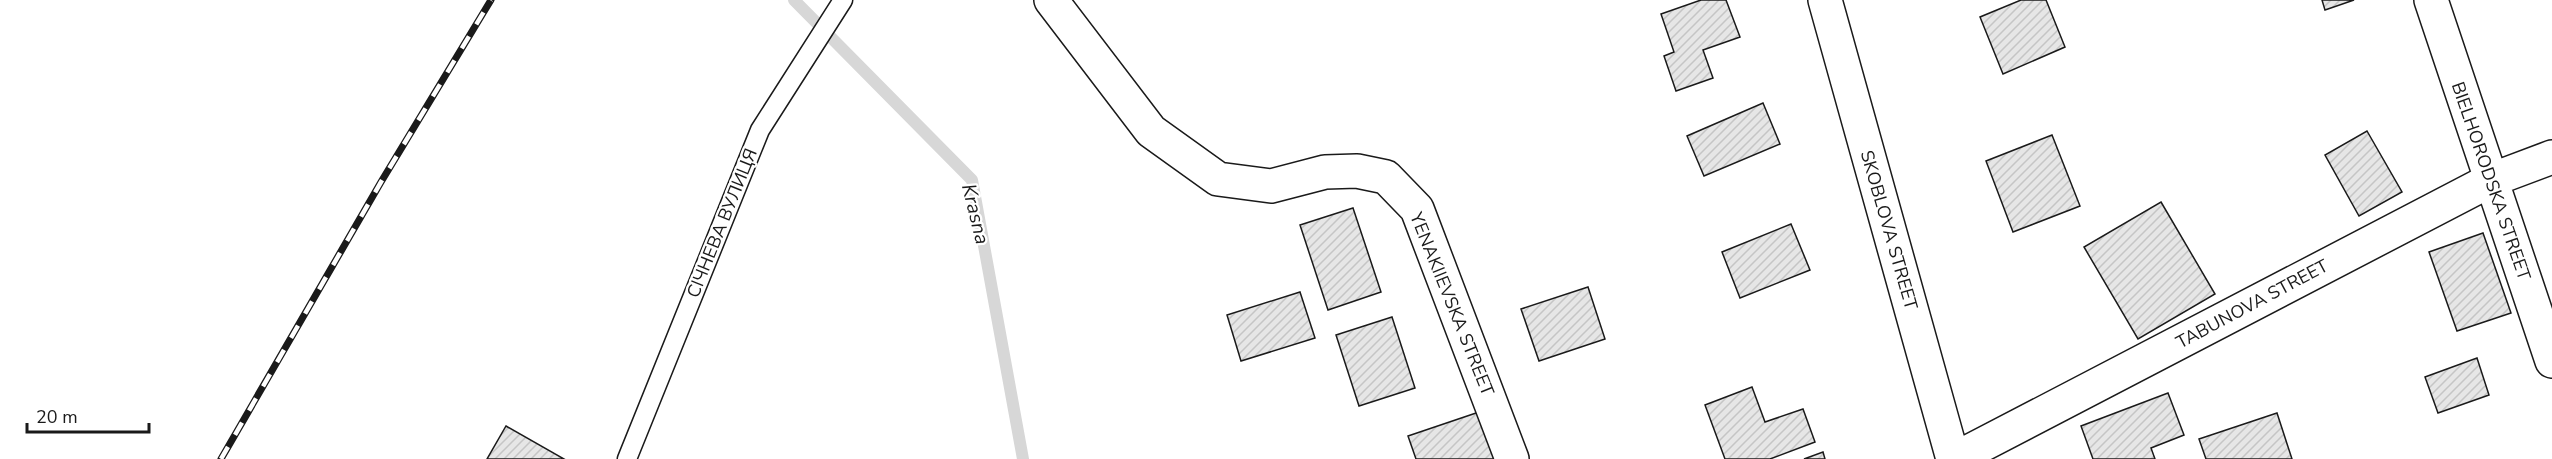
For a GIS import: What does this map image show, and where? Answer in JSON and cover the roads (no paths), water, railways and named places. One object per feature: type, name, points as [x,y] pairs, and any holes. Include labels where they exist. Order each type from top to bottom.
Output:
[{"type":"street","name":"YENAKIIEVSKA STREET","points":[[1051,0],[1151,131],[1218,179],[1271,186],[1325,172],[1357,171],[1386,177],[1417,209],[1512,459]]},
{"type":"street","name":"SKOBLOVA STREET","points":[[1825,0],[1954,459]]},
{"type":"street","name":"BIELHORODSKA STREET","points":[[2431,0],[2552,361]]},
{"type":"street","name":"TABUNOVA STREET","points":[[1954,459],[2491,180],[2552,157]]},
{"type":"lane","name":"СІЧНЕВА ВУЛИЦЯ","points":[[627,459],[760,130],[843,0]]},
{"type":"waterway","name":"Krasna","points":[[794,0],[972,180],[1023,459]]},
{"type":"railway","points":[[221,459],[381,182],[491,0]]}]
